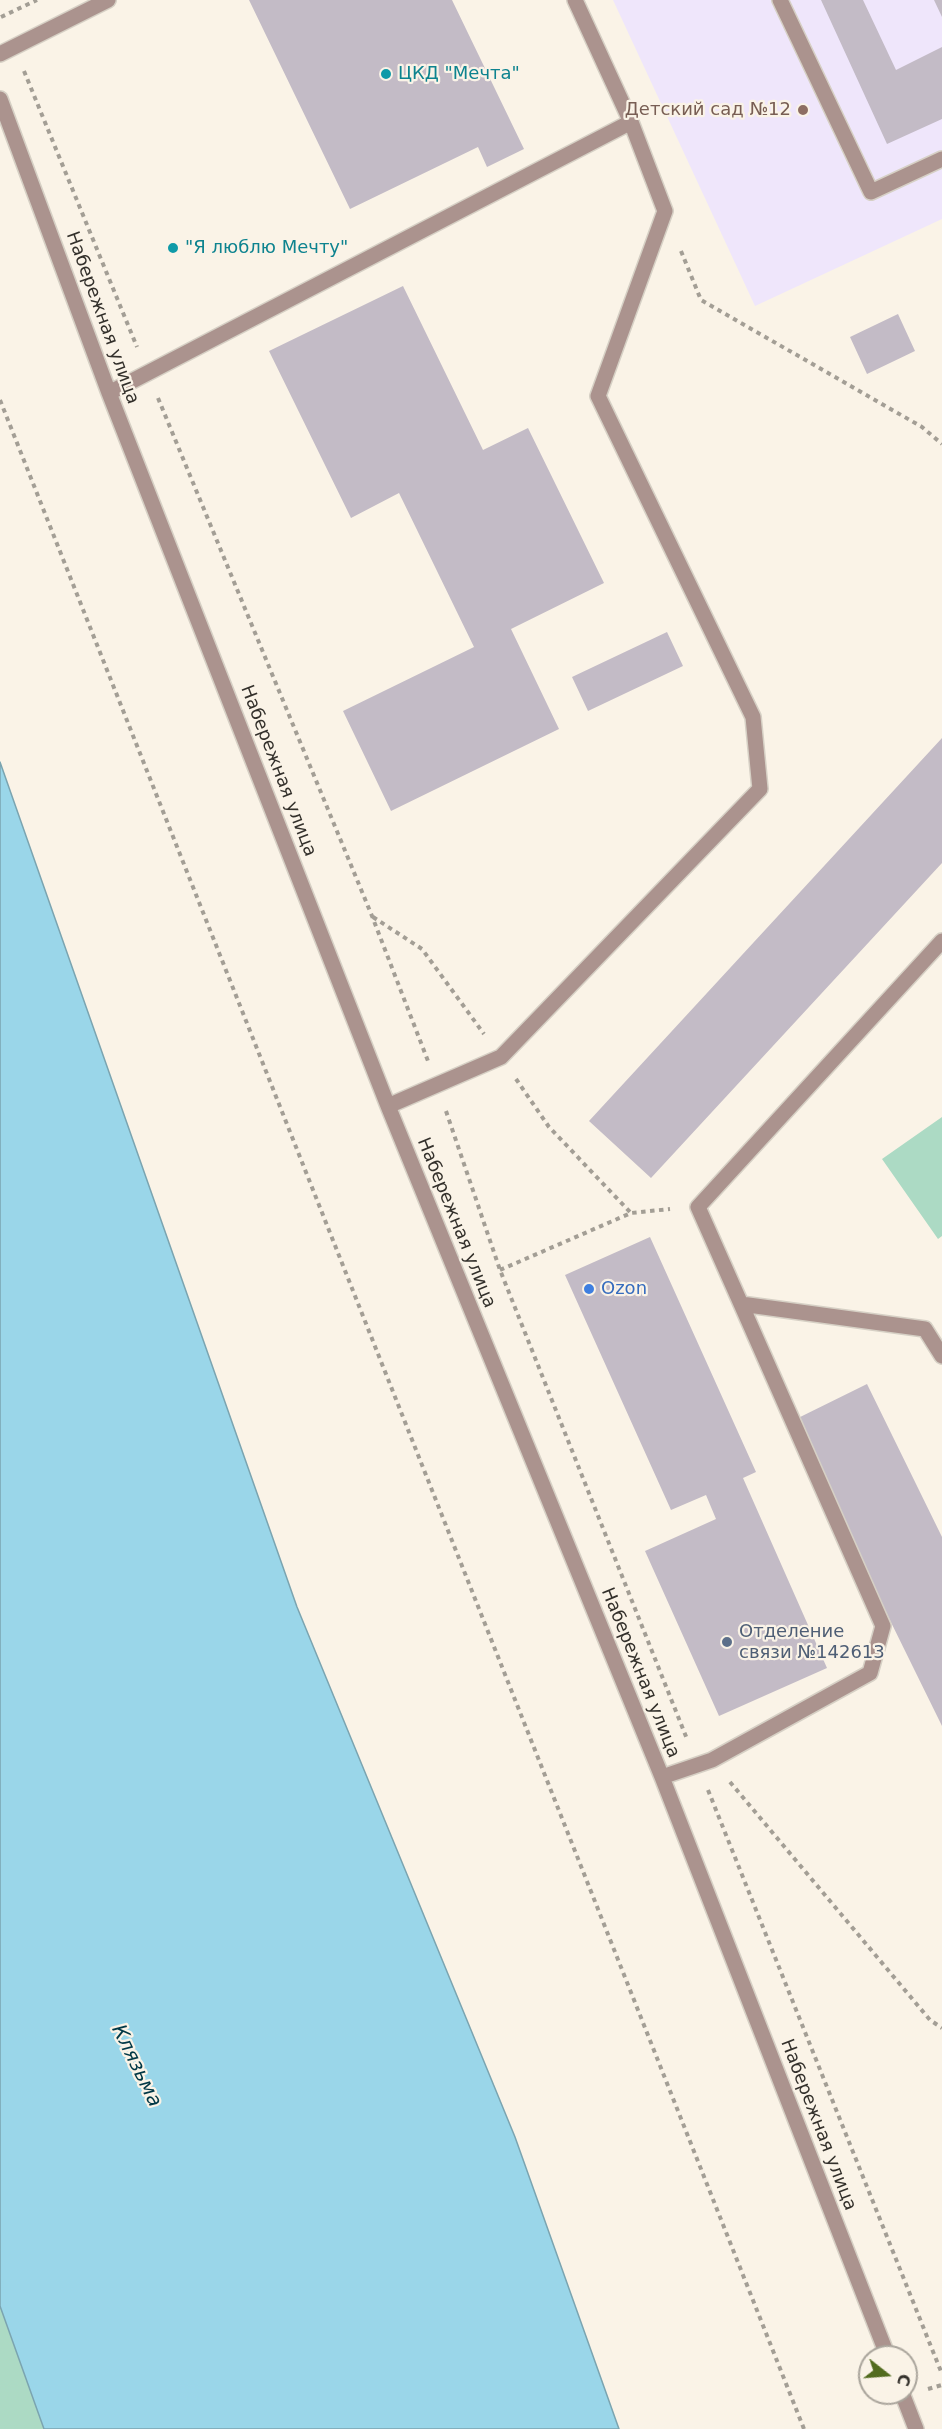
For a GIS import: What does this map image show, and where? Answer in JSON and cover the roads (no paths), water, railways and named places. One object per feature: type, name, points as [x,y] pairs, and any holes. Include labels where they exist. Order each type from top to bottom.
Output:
[{"type":"street","points":[[0,54],[108,0]]},
{"type":"street","points":[[388,1106],[501,1057],[760,789],[753,717],[598,396],[665,211],[631,122],[574,0]]},
{"type":"street","points":[[780,0],[871,192],[942,159]]},
{"type":"street","name":"Набережная улица","points":[[0,99],[109,393],[388,1106],[662,1778],[883,2345]]},
{"type":"street","points":[[109,393],[631,122]]},
{"type":"street","points":[[662,1778],[705,1763],[870,1673],[883,1626],[698,1207],[942,941]]},
{"type":"street","points":[[741,1304],[925,1329],[942,1356]]},
{"type":"street","points":[[907,2405],[916,2429]]},
{"type":"water","name":"Клязьма","points":[[0,762],[297,1607],[515,2137],[619,2429],[44,2429],[0,2306]]},
{"type":"place","name":"ЦКД \"Мечта\"","points":[[386,74]]},
{"type":"place","name":"Детский сад №12","points":[[803,110]]},
{"type":"place","name":"\"Я люблю Мечту\"","points":[[173,248]]},
{"type":"place","name":"Ozon","points":[[589,1289]]},
{"type":"place","name":"Отделение связи №142613","points":[[727,1642]]}]
